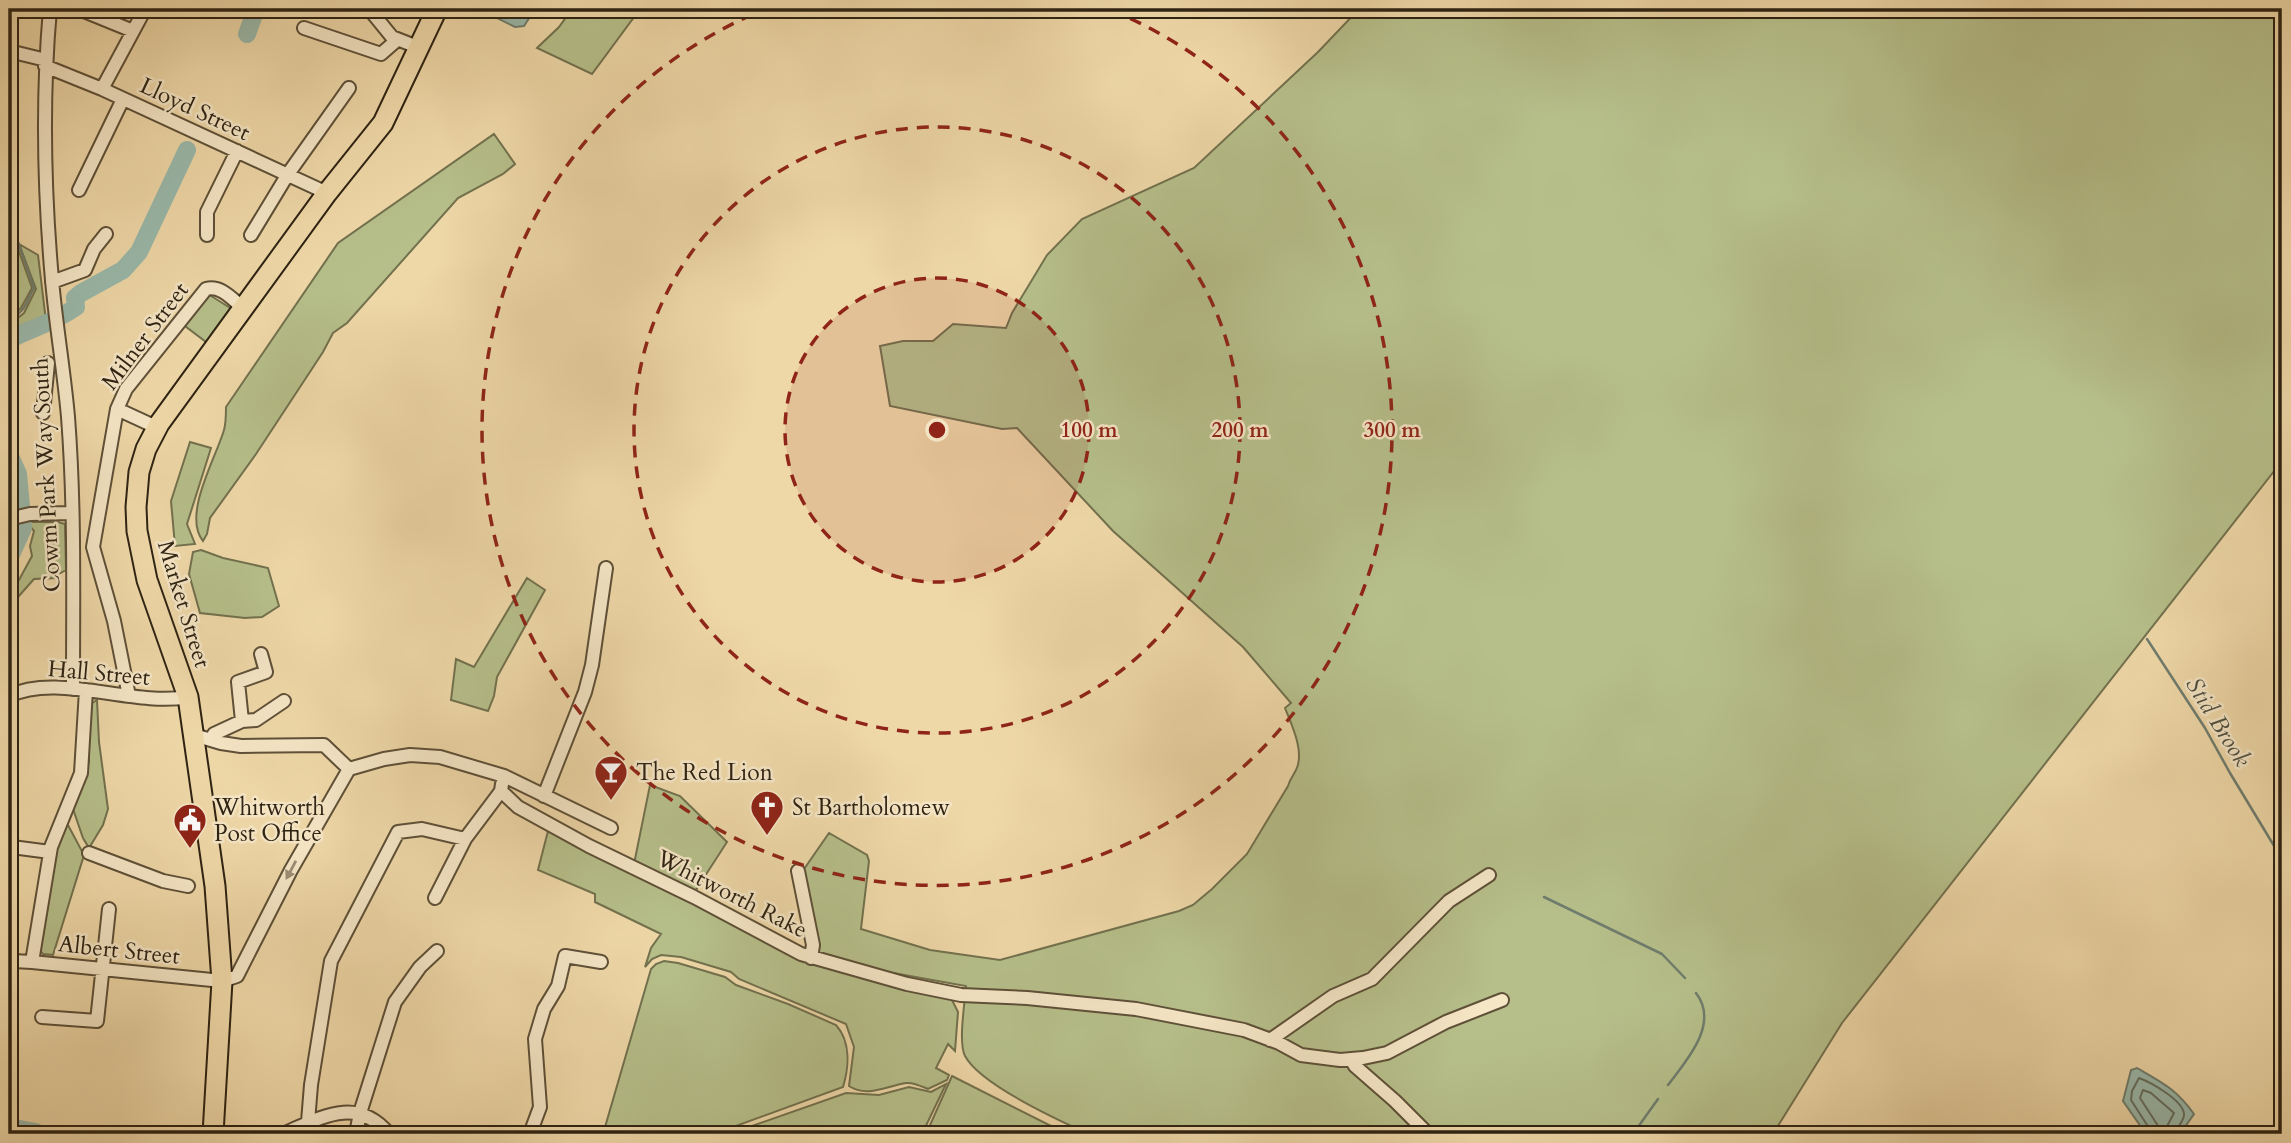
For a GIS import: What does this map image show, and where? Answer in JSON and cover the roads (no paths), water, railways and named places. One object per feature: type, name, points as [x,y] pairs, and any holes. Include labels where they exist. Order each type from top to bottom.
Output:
[{"type":"main road","name":"Market Street","points":[[213,1134],[222,981],[202,737],[147,580],[137,531],[139,472],[156,427],[327,193],[383,123],[437,9]]},
{"type":"street","name":"Cowm Park Way South","points":[[32,962],[50,852],[81,773],[66,391],[52,282],[44,154],[45,63],[50,9]]},
{"type":"street","points":[[79,9],[133,31]]},
{"type":"street","points":[[102,89],[145,9]]},
{"type":"street","points":[[364,9],[370,10],[397,40],[419,48]]},
{"type":"street","points":[[304,28],[381,54],[397,40]]},
{"type":"street","name":"Lloyd Street","points":[[9,51],[45,63],[327,193]]},
{"type":"street","points":[[251,235],[288,174],[349,88]]},
{"type":"street","points":[[79,190],[123,99]]},
{"type":"street","points":[[206,236],[207,212],[237,151]]},
{"type":"street","points":[[52,282],[85,270],[94,249],[107,234]]},
{"type":"street","name":"Milner Street","points":[[129,696],[114,621],[93,547],[117,409],[126,389],[206,289],[220,290],[243,308]]},
{"type":"street","points":[[43,413],[48,363]]},
{"type":"street","points":[[46,389],[66,391]]},
{"type":"street","points":[[117,409],[156,427]]},
{"type":"street","points":[[12,518],[30,514],[72,513]]},
{"type":"street","points":[[544,796],[585,692],[592,665],[606,568]]},
{"type":"street","points":[[242,721],[238,682],[266,672],[261,654]]},
{"type":"street","name":"Hall Street","points":[[9,696],[28,688],[79,689],[160,700],[187,697]]},
{"type":"street","points":[[202,737],[242,721],[256,720],[284,701]]},
{"type":"street","points":[[202,737],[241,746],[324,745],[349,769]]},
{"type":"street","points":[[222,981],[237,976],[291,870],[349,769],[384,759],[424,755],[440,757],[503,776],[611,828]]},
{"type":"street","points":[[435,898],[465,839],[500,791],[503,776]]},
{"type":"street","name":"Whitworth Rake","points":[[500,791],[518,807],[578,840],[811,958],[903,983],[961,995],[1027,998],[1136,1009],[1244,1030],[1301,1055],[1350,1059],[1387,1054],[1446,1022],[1502,1000]]},
{"type":"street","points":[[308,1128],[311,1085],[331,961],[398,832],[422,829],[465,839]]},
{"type":"street","points":[[12,847],[50,852]]},
{"type":"street","points":[[89,853],[163,881],[188,886]]},
{"type":"street","points":[[798,871],[813,945],[811,958]]},
{"type":"street","points":[[1270,1040],[1333,996],[1372,979],[1449,901],[1489,875]]},
{"type":"street","points":[[42,1017],[97,1021],[109,909]]},
{"type":"street","points":[[356,1134],[360,1113],[395,1002],[420,967],[437,950]]},
{"type":"street","points":[[530,1134],[540,1107],[535,1039],[544,1009],[558,986],[565,956],[601,962]]},
{"type":"street","name":"Albert Street","points":[[11,963],[32,962],[222,981]]},
{"type":"street","points":[[1350,1059],[1428,1134]]},
{"type":"street","points":[[283,1134],[308,1128],[327,1114],[360,1113],[389,1134]]},
{"type":"water","points":[[488,9],[535,9],[524,26],[515,27],[489,14]]},
{"type":"water","points":[[2137,1068],[2175,1092],[2194,1114],[2180,1134],[2146,1134],[2123,1101],[2131,1070]]},
{"type":"waterway","points":[[247,34],[256,9]]},
{"type":"waterway","points":[[9,340],[67,313],[76,307],[75,298],[81,293],[123,270],[139,252],[187,150]]},
{"type":"waterway","points":[[9,216],[34,288],[23,309],[10,323],[11,338]]},
{"type":"waterway","points":[[9,454],[18,474],[23,528],[9,559]]},
{"type":"waterway","name":"Stid Brook","points":[[2147,639],[2205,728],[2282,859]]},
{"type":"waterway","points":[[1544,897],[1662,954],[1685,978]]},
{"type":"waterway","points":[[1668,1085],[1691,1054],[1702,1029],[1704,1017],[1696,993]]},
{"type":"waterway","points":[[1633,1134],[1658,1099]]},
{"type":"waterway","points":[[9,1127],[38,1134]]},
{"type":"place","name":"The Red Lion","points":[[611,802]]},
{"type":"place","name":"St Bartholomew","points":[[767,837]]},
{"type":"place","name":"Whitworth Post Office","points":[[190,850]]}]
